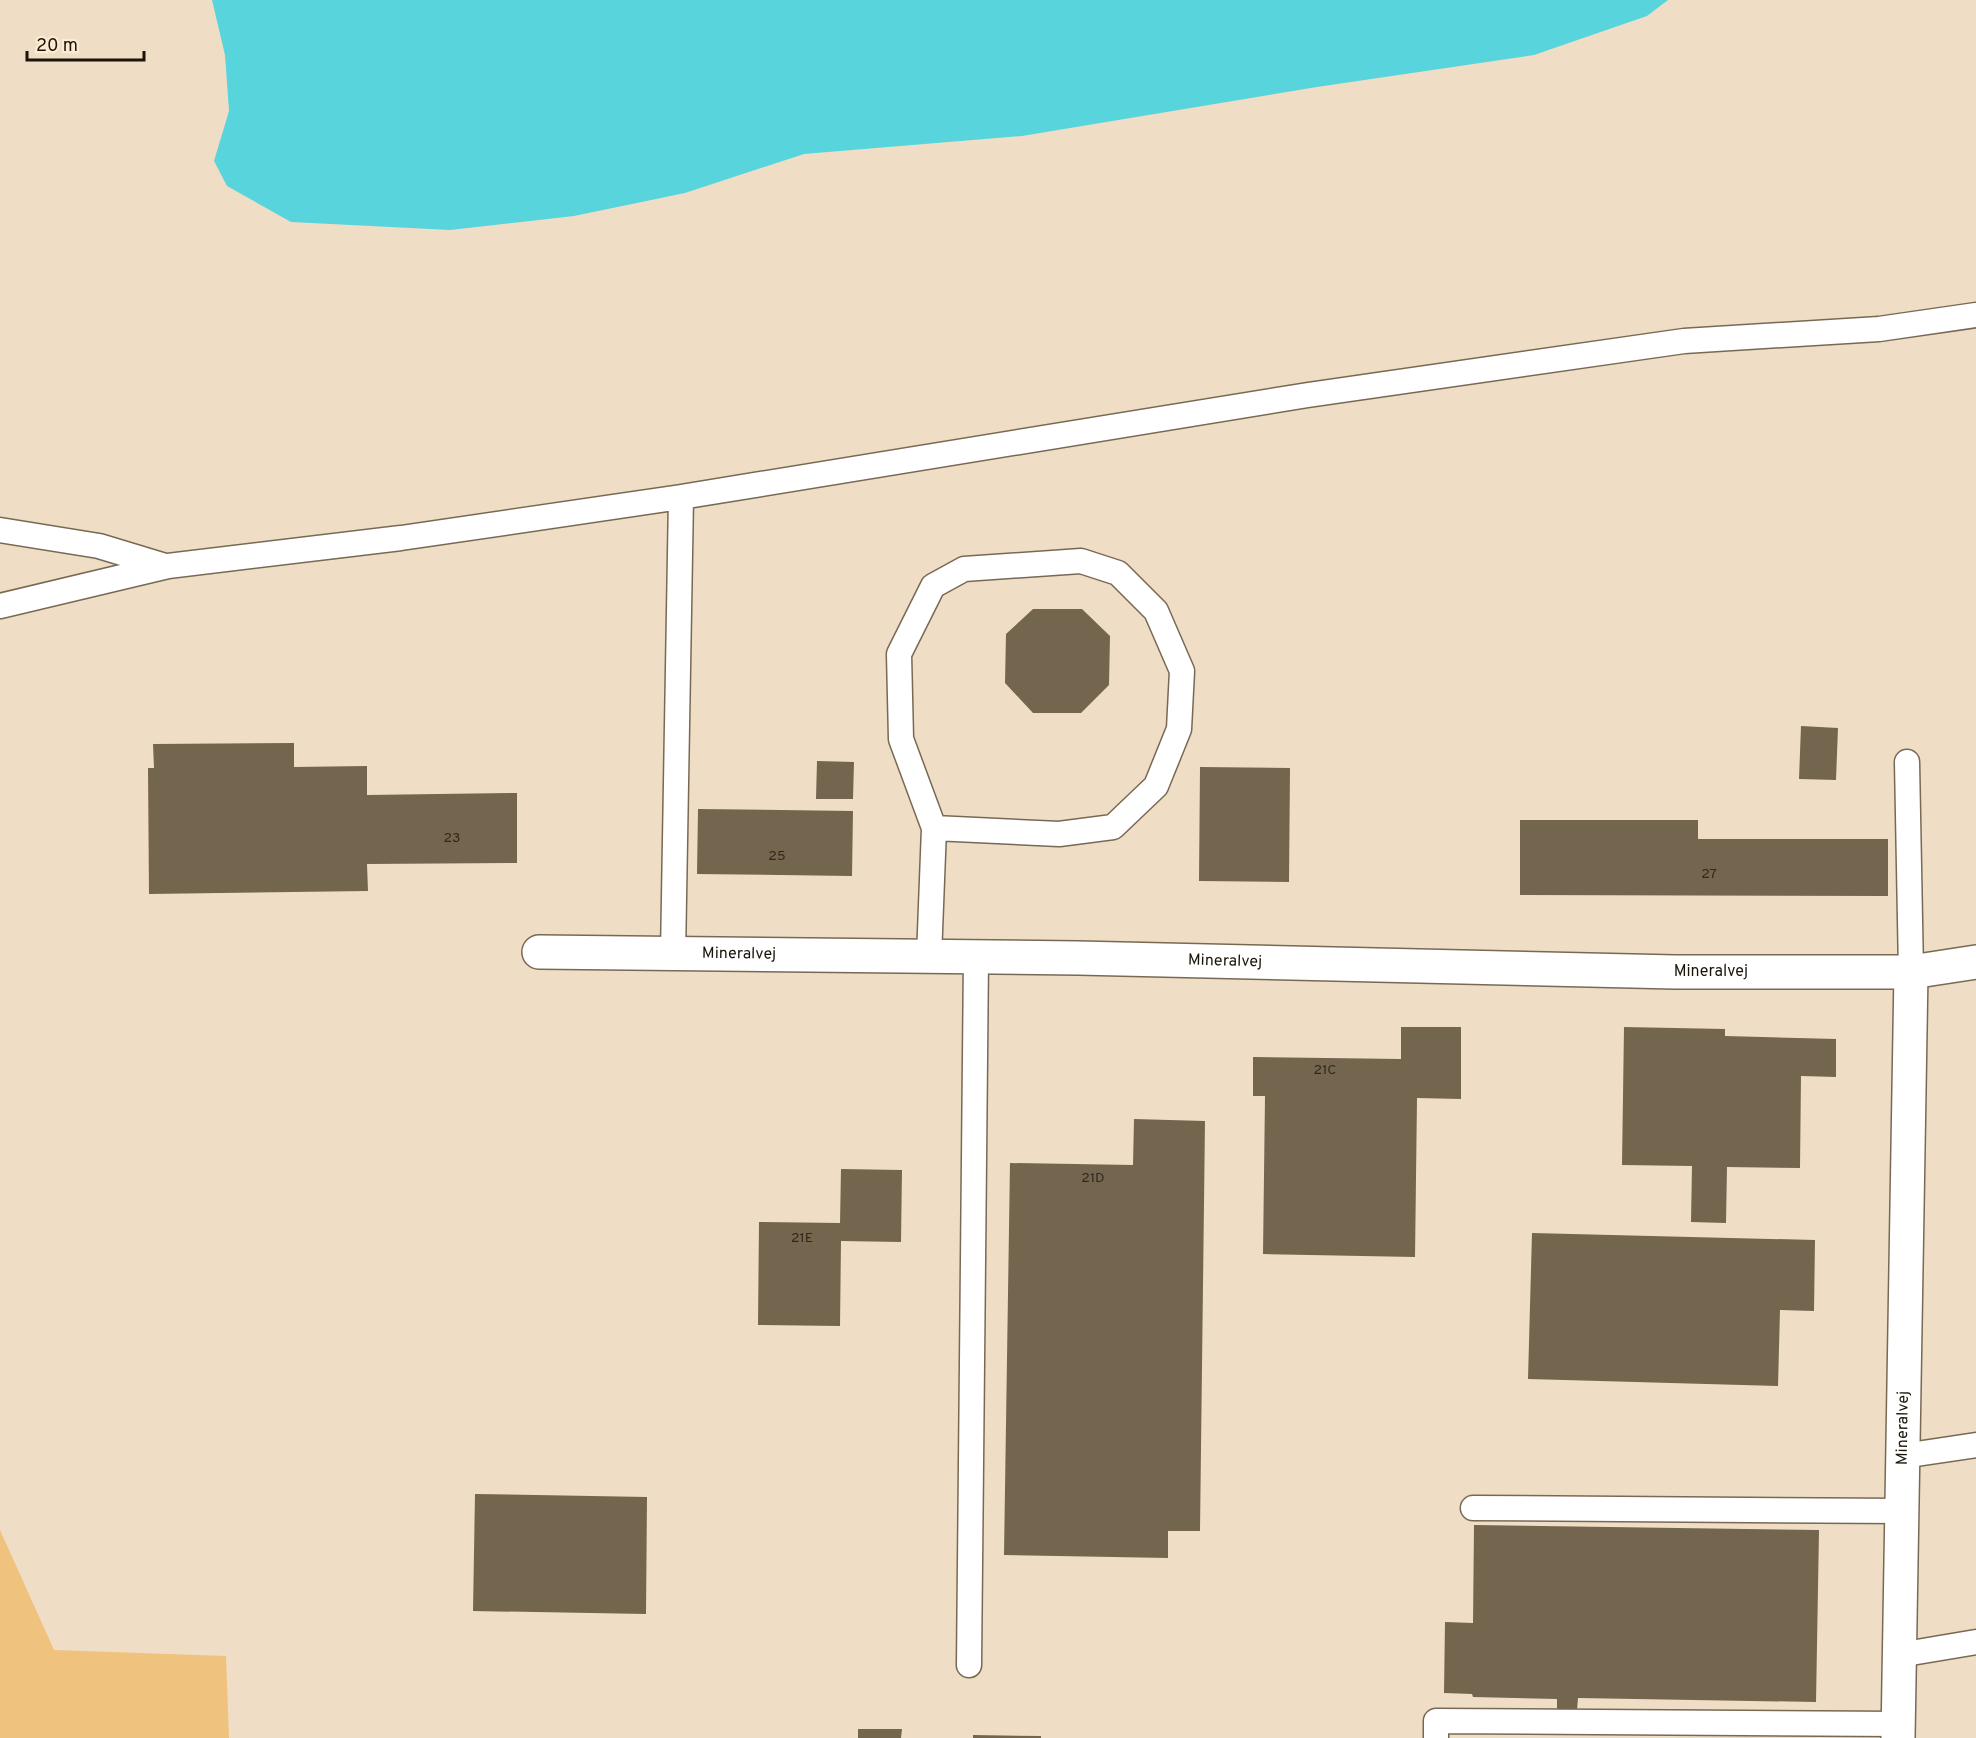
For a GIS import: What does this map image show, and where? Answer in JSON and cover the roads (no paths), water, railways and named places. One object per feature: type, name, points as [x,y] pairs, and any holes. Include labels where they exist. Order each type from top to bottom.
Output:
[{"type":"street","name":"Mineralvej","points":[[539,952],[976,957],[1676,972],[1911,972],[1976,962]]},
{"type":"street","name":"Mineralvej","points":[[1898,1731],[1911,972]]},
{"type":"lane","points":[[0,606],[168,566],[401,538],[681,497],[1308,395],[1660,344],[1880,329],[1976,315]]},
{"type":"lane","points":[[673,955],[681,497]]},
{"type":"lane","points":[[0,530],[99,546],[168,566]]},
{"type":"lane","points":[[929,957],[934,828],[901,739],[899,654],[933,586],[964,569],[1081,561],[1118,573],[1156,611],[1182,671],[1179,729],[1156,786],[1113,827],[1059,834],[934,828]]},
{"type":"lane","points":[[1907,762],[1911,972]]},
{"type":"lane","points":[[969,1665],[976,957]]},
{"type":"lane","points":[[1903,1456],[1976,1445]]},
{"type":"lane","points":[[1473,1508],[1902,1511]]},
{"type":"lane","points":[[1899,1656],[1976,1641]]},
{"type":"lane","points":[[1436,1738],[1436,1721],[1643,1730],[1898,1731]]},
{"type":"water","points":[[212,0],[1668,0],[1647,16],[1534,55],[1317,87],[1022,136],[804,154],[685,193],[574,216],[450,230],[291,222],[227,186],[214,161],[229,111],[225,55]]}]
